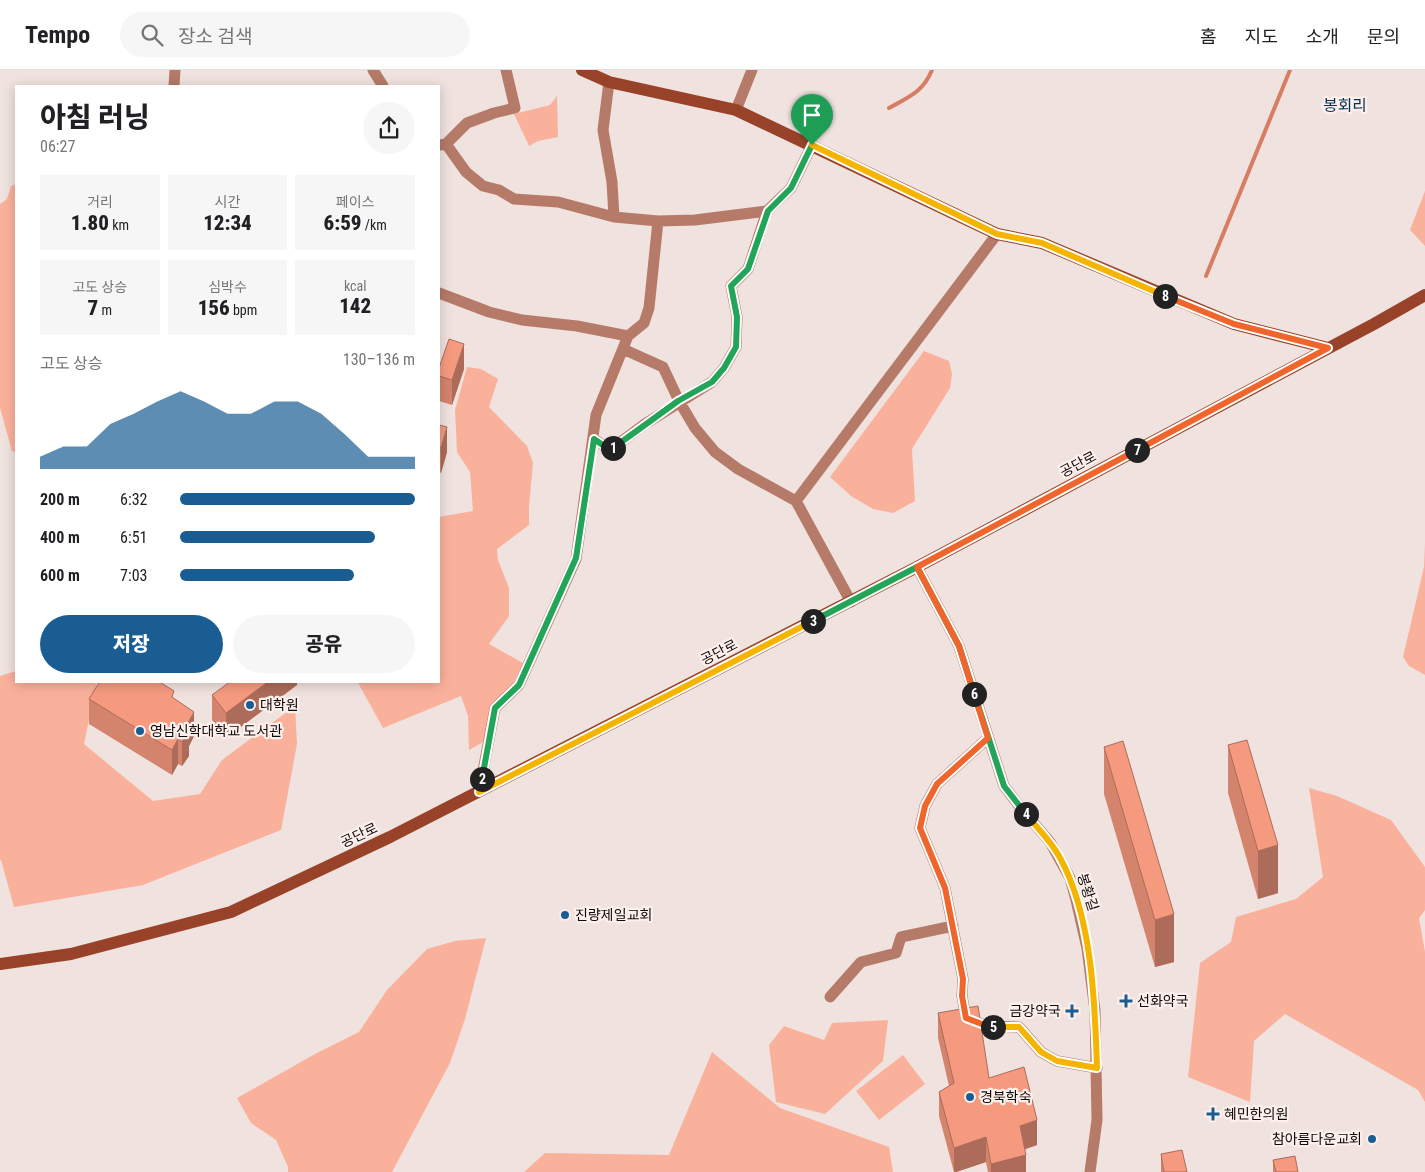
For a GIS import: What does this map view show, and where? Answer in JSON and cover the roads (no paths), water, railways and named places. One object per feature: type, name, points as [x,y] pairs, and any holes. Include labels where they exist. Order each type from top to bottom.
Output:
[{"type":"street","points":[[174,85],[175,70]]},
{"type":"street","points":[[373,70],[382,85]]},
{"type":"street","points":[[506,70],[515,108],[467,123],[442,145],[466,172],[483,186],[499,190],[514,199],[558,202],[614,217],[658,221],[694,220],[768,211]]},
{"type":"street","points":[[582,70],[609,82],[736,110],[997,234],[1042,243],[1234,324],[1328,348]]},
{"type":"street","points":[[736,110],[752,70]]},
{"type":"street","points":[[609,82],[603,130],[612,182],[614,217]]},
{"type":"street","points":[[594,439],[610,450],[678,401],[712,382],[724,368],[736,347],[737,317],[731,286],[748,269],[768,211],[791,188],[812,145]]},
{"type":"street","points":[[479,792],[495,708],[519,685],[576,558],[596,415],[628,336],[644,323],[650,308],[658,221]]},
{"type":"street","points":[[796,501],[997,234]]},
{"type":"street","points":[[440,293],[489,312],[522,320],[576,326],[628,336]]},
{"type":"street","name":"공단로","points":[[0,964],[72,954],[231,912],[390,837],[850,602],[1425,295]]},
{"type":"street","points":[[623,349],[662,367],[678,401],[695,428],[715,452],[738,469],[796,501],[850,602]]},
{"type":"street","name":"봉황길","points":[[917,567],[959,646],[1004,786],[1020,808],[1050,842],[1070,878],[1082,922],[1096,1011],[1097,1120],[1090,1172]]},
{"type":"street","points":[[988,738],[937,784],[925,806],[920,828],[945,888],[963,979],[962,996],[966,1018],[987,1026],[1019,1027],[1041,1052],[1057,1061],[1097,1068]]},
{"type":"street","points":[[830,997],[861,962],[896,952],[901,937],[953,926]]},
{"type":"waterway","points":[[889,108],[920,89],[932,70]]},
{"type":"waterway","points":[[1206,276],[1290,70]]},
{"type":"place","name":"대학원","points":[[250,705]]},
{"type":"place","name":"영남신학대학교 도서관","points":[[140,731]]},
{"type":"place","name":"진량제일교회","points":[[565,915]]},
{"type":"place","name":"선화약국","points":[[1126,1001]]},
{"type":"place","name":"금강약국","points":[[1072,1011]]},
{"type":"place","name":"경북학숙","points":[[970,1097]]},
{"type":"place","name":"혜민한의원","points":[[1213,1114]]},
{"type":"place","name":"참아름다운교회","points":[[1372,1139]]},
{"type":"district","name":"봉회리","points":[[1345,105]]}]
